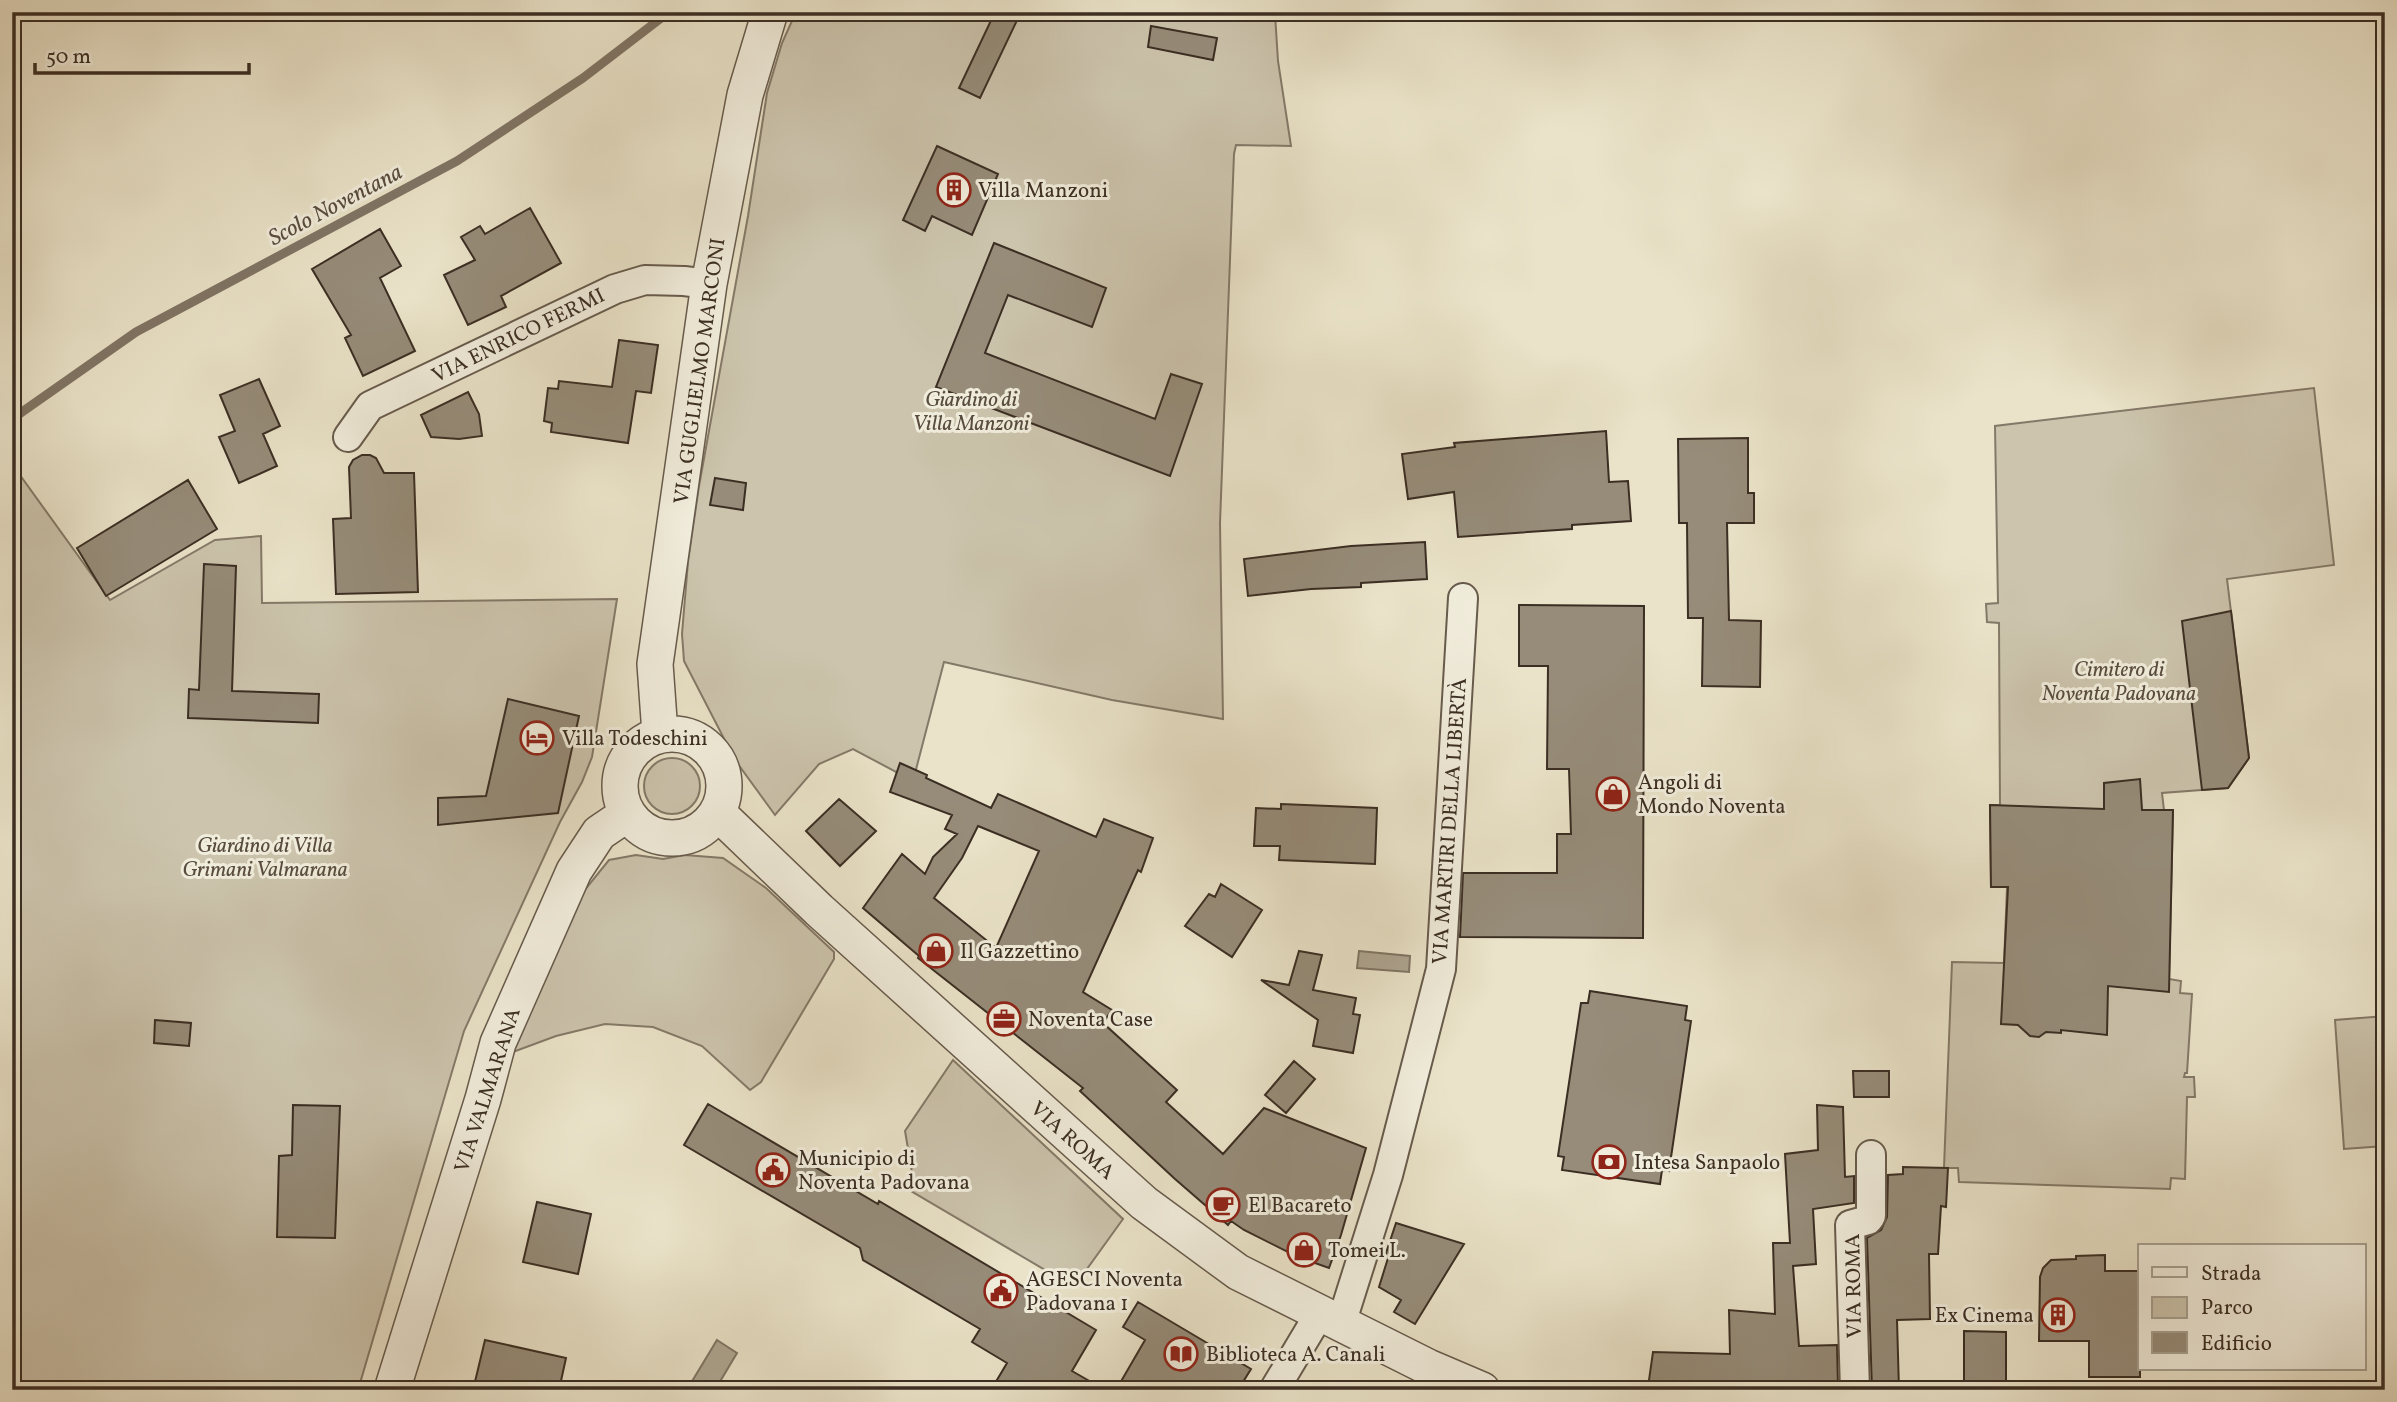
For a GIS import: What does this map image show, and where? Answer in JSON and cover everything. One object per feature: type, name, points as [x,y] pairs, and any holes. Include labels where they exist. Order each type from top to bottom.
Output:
[{"type":"street","name":"VIA GUGLIELMO MARCONI","points":[[660,734],[655,664],[709,284],[745,95],[770,12]]},
{"type":"street","name":"VIA ENRICO FERMI","points":[[348,438],[370,406],[615,289],[645,279],[709,284]]},
{"type":"street","name":"VIA MARTIRI DELLA LIBERTÀ","points":[[1274,1390],[1331,1318],[1388,1175],[1441,969],[1463,598]]},
{"type":"street","points":[[677,733],[694,738],[708,748],[719,762],[724,779],[724,796],[718,813],[708,825],[695,834],[680,839],[650,834],[626,814],[620,795],[620,775],[628,757],[641,743],[660,734],[677,733]]},
{"type":"street","name":"VIA ROMA","points":[[718,813],[914,998],[1144,1203],[1238,1272],[1428,1367],[1482,1390]]},
{"type":"street","name":"VIA VALMARANA","points":[[392,1390],[498,1043],[574,871],[599,833],[626,814]]},
{"type":"street","name":"VIA ROMA","points":[[1855,1390],[1850,1225],[1868,1220],[1871,1216],[1871,1154]]},
{"type":"green space","name":"Giardino di Villa Manzoni","points":[[796,12],[1275,14],[1278,61],[1291,146],[1236,145],[1234,154],[1220,523],[1223,719],[1112,700],[944,662],[913,781],[853,749],[819,764],[775,815],[735,760],[684,661],[682,634],[688,562],[699,486],[748,216],[767,93],[782,43]]},
{"type":"green space","name":"Cimitero di Noventa Padovana","points":[[2314,388],[2334,565],[2227,579],[2249,758],[2228,788],[2162,793],[2164,810],[2173,811],[2169,979],[2181,981],[2180,993],[2192,994],[2187,1073],[2184,1077],[2194,1077],[2195,1097],[2187,1097],[2185,1179],[2171,1178],[2170,1189],[1959,1182],[1958,1168],[1944,1168],[1952,962],[2004,963],[2007,887],[1991,887],[1990,805],[2000,805],[1999,623],[1987,622],[1986,604],[1998,603],[1995,426]]},
{"type":"green space","name":"Giardino di Villa Grimani Valmarana","points":[[12,464],[110,600],[215,540],[261,536],[262,603],[617,599],[592,757],[464,1031],[358,1390],[12,1390]]},
{"type":"green space","points":[[666,758],[678,758],[688,762],[696,770],[700,786],[696,802],[688,810],[678,814],[666,814],[656,810],[648,802],[644,792],[644,780],[648,770],[656,762]]},
{"type":"green space","points":[[636,855],[663,859],[685,855],[723,858],[766,888],[834,952],[834,959],[761,1082],[750,1090],[702,1046],[653,1027],[605,1024],[556,1036],[513,1052],[579,897],[609,860]]},
{"type":"green space","points":[[2385,1016],[2385,1146],[2344,1149],[2335,1020]]},
{"type":"green space","points":[[953,1060],[1123,1219],[1074,1287],[911,1191],[914,1184],[905,1131]]},
{"type":"shaded area","points":[[1359,951],[1410,956],[1409,972],[1357,968]]},
{"type":"shaded area","points":[[717,1340],[737,1353],[715,1390],[702,1390],[691,1383]]},
{"type":"building","points":[[995,12],[1021,12],[980,98],[959,88]]},
{"type":"building","points":[[1151,26],[1217,38],[1213,60],[1148,47]]},
{"type":"building","name":"Villa Manzoni","points":[[937,146],[998,174],[972,235],[932,216],[925,231],[903,220]]},
{"type":"building","points":[[530,208],[561,263],[501,296],[506,307],[468,325],[444,275],[475,260],[461,237],[480,226],[485,234]]},
{"type":"building","points":[[380,229],[401,266],[380,278],[415,351],[363,376],[345,338],[351,335],[312,269]]},
{"type":"building","points":[[994,243],[1106,288],[1092,327],[1008,295],[985,353],[1155,419],[1171,374],[1202,384],[1170,476],[936,387]]},
{"type":"building","points":[[619,340],[658,345],[651,393],[636,391],[628,443],[551,432],[552,423],[544,421],[548,388],[558,389],[559,381],[612,387]]},
{"type":"building","points":[[259,379],[280,426],[263,434],[277,466],[239,483],[219,437],[235,431],[220,395]]},
{"type":"building","points":[[468,392],[479,414],[482,436],[459,439],[431,437],[421,415]]},
{"type":"building","points":[[1606,431],[1609,482],[1628,481],[1631,521],[1572,525],[1572,529],[1458,537],[1454,492],[1408,499],[1402,454],[1455,447],[1454,443]]},
{"type":"building","points":[[1748,438],[1748,493],[1754,493],[1754,523],[1727,523],[1729,620],[1761,621],[1760,687],[1702,686],[1703,618],[1688,618],[1687,523],[1679,523],[1678,439]]},
{"type":"building","points":[[362,455],[376,458],[384,473],[414,473],[418,592],[336,594],[333,519],[351,518],[349,467],[353,460]]},
{"type":"building","points":[[715,478],[746,483],[743,510],[710,505]]},
{"type":"building","points":[[188,480],[217,529],[106,596],[77,548]]},
{"type":"building","points":[[1425,542],[1427,579],[1361,583],[1361,587],[1248,596],[1244,559],[1351,546]]},
{"type":"building","points":[[204,564],[236,566],[232,691],[319,694],[318,723],[188,718],[189,689],[199,690]]},
{"type":"building","name":"Angoli di Mondo Noventa","points":[[1519,605],[1644,606],[1643,938],[1460,937],[1463,873],[1557,873],[1557,834],[1571,834],[1569,769],[1547,769],[1548,666],[1519,666]]},
{"type":"building","points":[[2231,611],[2249,758],[2228,788],[2202,790],[2182,621]]},
{"type":"building","points":[[508,699],[579,716],[558,813],[438,825],[438,798],[486,796]]},
{"type":"building","points":[[900,763],[991,808],[998,794],[1096,837],[1104,819],[1153,838],[1141,872],[1138,870],[1083,992],[1112,1010],[1103,1023],[1177,1090],[1166,1102],[1223,1154],[1264,1108],[1366,1148],[1329,1268],[1298,1257],[1231,1221],[1228,1225],[1080,1091],[1083,1088],[918,958],[919,956],[863,908],[902,854],[925,874],[933,857],[957,834],[945,829],[952,815],[890,792]],"holes":[[[978,826],[1039,851],[996,948],[934,898],[962,858]]]},
{"type":"building","points":[[2140,779],[2142,810],[2173,810],[2169,992],[2108,986],[2107,1035],[2061,1030],[2061,1033],[2046,1032],[2039,1037],[2030,1036],[2018,1025],[2001,1024],[2008,887],[1991,887],[1990,805],[2104,809],[2104,783]]},
{"type":"building","points":[[839,799],[876,831],[840,866],[806,831]]},
{"type":"building","points":[[1281,804],[1377,808],[1375,864],[1279,860],[1280,846],[1254,846],[1256,808],[1281,809]]},
{"type":"building","points":[[1221,884],[1262,910],[1232,957],[1185,926],[1209,894],[1215,897]]},
{"type":"building","points":[[1299,951],[1322,955],[1313,990],[1356,998],[1353,1014],[1360,1015],[1353,1053],[1313,1046],[1318,1020],[1261,980],[1289,985]]},
{"type":"building","points":[[1590,991],[1687,1006],[1685,1020],[1691,1021],[1669,1171],[1662,1170],[1660,1184],[1562,1170],[1564,1157],[1558,1156],[1581,1003],[1588,1003]]},
{"type":"building","points":[[155,1020],[191,1023],[189,1046],[154,1043]]},
{"type":"building","points":[[1294,1061],[1315,1079],[1286,1113],[1265,1095]]},
{"type":"building","points":[[1853,1071],[1889,1071],[1889,1097],[1854,1097]]},
{"type":"building","points":[[708,1104],[878,1204],[879,1201],[1096,1330],[1072,1371],[1105,1390],[991,1390],[1007,1363],[972,1342],[980,1329],[863,1260],[860,1248],[684,1145]]},
{"type":"building","points":[[293,1105],[340,1106],[335,1238],[277,1237],[279,1156],[292,1155]]},
{"type":"building","points":[[1817,1105],[1843,1107],[1845,1177],[1854,1176],[1854,1203],[1813,1209],[1816,1264],[1793,1266],[1799,1346],[1837,1345],[1838,1388],[1685,1390],[1648,1387],[1653,1352],[1730,1354],[1729,1310],[1775,1314],[1773,1243],[1790,1243],[1785,1154],[1818,1150]]},
{"type":"building","points":[[1903,1167],[1948,1168],[1946,1207],[1941,1206],[1938,1254],[1929,1254],[1930,1319],[1897,1320],[1899,1390],[1872,1390],[1867,1238],[1881,1230],[1887,1217],[1888,1175],[1903,1174]]},
{"type":"building","points":[[537,1202],[591,1214],[578,1274],[523,1262]]},
{"type":"building","points":[[1396,1223],[1464,1244],[1415,1324],[1394,1312],[1401,1300],[1379,1287],[1388,1258],[1385,1256]]},
{"type":"building","points":[[2105,1255],[2105,1271],[2138,1271],[2140,1377],[2089,1377],[2089,1341],[2039,1341],[2040,1277],[2043,1268],[2051,1260],[2076,1259],[2076,1256]]},
{"type":"building","name":"Biblioteca A. Canali","points":[[1138,1302],[1251,1369],[1238,1390],[1116,1390],[1145,1340],[1123,1327]]},
{"type":"building","points":[[1964,1331],[2006,1332],[2006,1390],[1964,1390]]},
{"type":"building","points":[[485,1340],[566,1358],[559,1390],[473,1390]]},
{"type":"waterway","name":"Scolo Noventana","points":[[12,419],[136,332],[457,161],[583,78],[669,12]]},
{"type":"place","name":"Villa Manzoni","points":[[954,190]]},
{"type":"place","name":"Villa Todeschini","points":[[537,738]]},
{"type":"place","name":"Angoli di Mondo Noventa","points":[[1613,794]]},
{"type":"place","name":"Il Gazzettino","points":[[936,951]]},
{"type":"place","name":"Noventa Case","points":[[1004,1019]]},
{"type":"place","name":"Intesa Sanpaolo","points":[[1609,1162]]},
{"type":"place","name":"Municipio di Noventa Padovana","points":[[773,1170]]},
{"type":"place","name":"El Bacareto","points":[[1223,1205]]},
{"type":"place","name":"Tomei L.","points":[[1304,1250]]},
{"type":"place","name":"AGESCI Noventa Padovana 1","points":[[1001,1291]]},
{"type":"place","name":"Ex Cinema","points":[[2058,1315]]},
{"type":"place","name":"Biblioteca A. Canali","points":[[1181,1354]]}]
